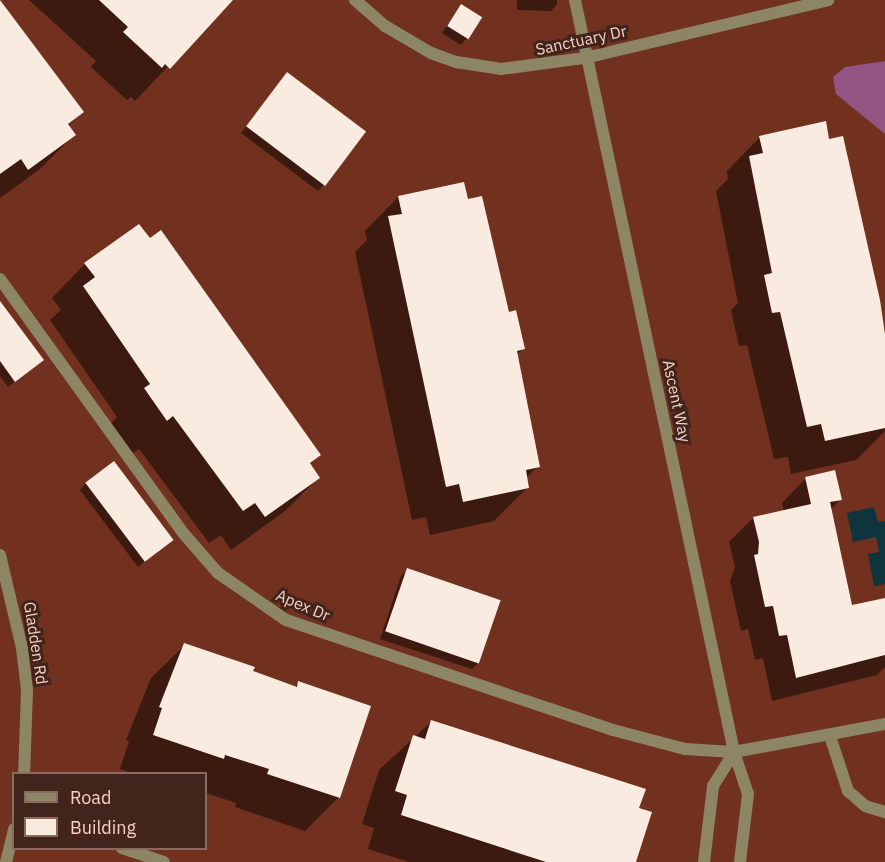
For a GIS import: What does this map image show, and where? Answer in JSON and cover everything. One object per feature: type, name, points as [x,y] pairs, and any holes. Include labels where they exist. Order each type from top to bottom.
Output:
[{"type":"street","name":"Sanctuary Dr","points":[[356,0],[407,41],[456,62],[524,69],[585,58],[828,0]]},
{"type":"street","name":"Ascent Way","points":[[575,0],[585,58],[734,752],[748,794],[740,862]]},
{"type":"street","name":"Apex Dr","points":[[0,279],[184,534],[219,573],[255,602],[286,620],[657,744],[734,752],[885,724]]},
{"type":"street","name":"Gladden Rd","points":[[0,555],[22,648],[27,690],[24,772]]},
{"type":"street","points":[[830,736],[848,791],[865,807],[885,812]]},
{"type":"street","points":[[704,862],[713,786],[734,752]]},
{"type":"street","points":[[6,862],[12,837]]},
{"type":"street","points":[[125,850],[164,862]]},
{"type":"shaded area","points":[[885,61],[885,134],[836,94],[833,77],[845,67]]},
{"type":"water","points":[[874,507],[878,522],[885,521],[885,584],[874,586],[868,554],[879,552],[876,537],[853,542],[847,513]]},
{"type":"building","points":[[0,0],[84,112],[68,124],[76,135],[28,170],[21,159],[0,174]]},
{"type":"building","points":[[99,0],[233,0],[170,69],[165,64],[162,68],[123,32],[128,27]]},
{"type":"building","points":[[461,4],[482,17],[468,39],[447,26]]},
{"type":"building","points":[[287,72],[366,132],[325,186],[246,126]]},
{"type":"building","points":[[826,121],[829,139],[843,136],[880,300],[885,334],[885,428],[825,441],[821,424],[807,427],[780,312],[772,313],[764,275],[772,273],[749,156],[763,153],[759,136]]},
{"type":"building","points":[[464,182],[468,199],[482,196],[509,312],[516,310],[525,349],[517,351],[540,467],[526,470],[529,488],[463,502],[459,484],[446,487],[388,216],[402,214],[398,196]]},
{"type":"building","points":[[139,224],[150,238],[161,230],[321,455],[310,463],[320,478],[265,517],[255,503],[243,511],[173,416],[167,421],[144,388],[150,384],[83,286],[95,277],[84,263]]},
{"type":"building","points":[[0,301],[44,360],[15,382],[0,361]]},
{"type":"building","points":[[114,461],[174,540],[145,562],[85,483]]},
{"type":"building","points":[[835,470],[842,500],[830,502],[852,605],[885,598],[885,655],[796,678],[787,635],[779,636],[773,606],[765,607],[754,555],[758,554],[759,542],[753,517],[811,504],[805,477]]},
{"type":"building","points":[[407,568],[501,600],[479,664],[385,631]]},
{"type":"building","points":[[184,643],[255,667],[253,671],[297,687],[298,681],[371,706],[340,798],[267,774],[269,769],[225,755],[224,759],[153,735],[162,708],[159,707]]},
{"type":"building","points":[[431,720],[646,789],[639,808],[652,812],[636,862],[546,862],[401,815],[407,795],[395,791],[413,735],[425,739]]}]
